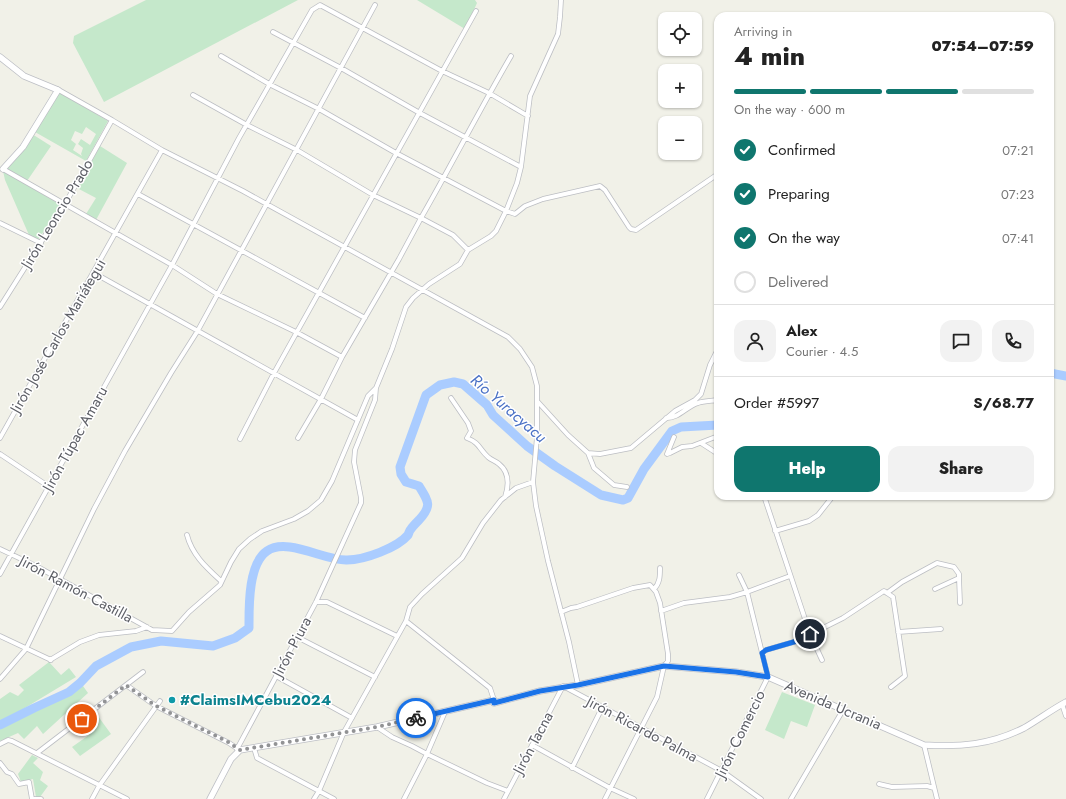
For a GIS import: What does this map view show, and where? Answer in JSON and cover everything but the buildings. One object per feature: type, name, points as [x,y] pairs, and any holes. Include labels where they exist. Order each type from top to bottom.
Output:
[{"type":"main road","name":"Avenida Ucrania","points":[[238,749],[254,748],[377,727],[494,700],[494,703],[540,691],[563,686],[578,685],[664,666],[736,672],[768,677],[924,745],[958,746],[978,744],[992,740],[1023,728],[1064,703]]},
{"type":"main road","name":"Jirón Piura","points":[[210,799],[231,759],[238,749]]},
{"type":"street","points":[[187,535],[197,556],[222,581],[231,562],[240,549],[250,539],[262,531],[294,519],[308,511],[321,500],[332,481],[368,396],[376,388],[392,349],[406,307],[421,290],[460,264],[468,250],[491,236],[496,231],[506,211],[522,167],[530,96],[558,34],[561,0]]},
{"type":"street","points":[[0,679],[26,649],[94,509],[141,423],[197,332],[376,4]]},
{"type":"street","name":"Jirón Túpac Amaru","points":[[0,574],[172,265],[247,125],[271,85],[312,10],[320,5],[363,29]]},
{"type":"street","points":[[240,438],[296,332],[476,11]]},
{"type":"street","points":[[363,29],[489,94],[528,116]]},
{"type":"street","points":[[273,32],[341,68],[418,112],[522,167]]},
{"type":"street","points":[[0,56],[24,76],[58,90],[162,150],[266,204],[390,274],[508,337],[520,349],[532,367],[537,386],[537,437],[533,482],[536,506],[548,561],[570,642],[578,685]]},
{"type":"street","points":[[221,56],[396,153],[506,211],[515,214],[525,206],[543,199],[600,186],[605,190],[629,227],[636,230],[714,177]]},
{"type":"street","points":[[298,438],[511,56]]},
{"type":"street","points":[[0,174],[23,147],[58,90]]},
{"type":"street","points":[[193,95],[247,125],[297,150],[373,195],[422,218],[453,235],[468,250]]},
{"type":"street","name":"Jirón Leoncio Prado","points":[[0,307],[65,204],[112,120]]},
{"type":"street","name":"Jirón José Carlos Mariátegui","points":[[0,438],[162,150]]},
{"type":"street","points":[[3,169],[172,265],[217,294],[296,332],[342,357]]},
{"type":"street","points":[[138,194],[365,318]]},
{"type":"street","points":[[0,223],[41,243]]},
{"type":"street","points":[[94,273],[197,332],[358,420]]},
{"type":"street","points":[[588,453],[600,454],[631,448],[665,418],[695,400],[701,394],[714,357]]},
{"type":"street","name":"Jirón Piura","points":[[238,749],[316,602],[361,503],[354,462],[355,450],[375,400],[376,388]]},
{"type":"street","points":[[451,398],[472,431],[467,438],[476,442],[489,458],[500,465],[506,476],[509,485],[505,497]]},
{"type":"street","points":[[665,418],[669,419],[686,411],[697,403],[714,401]]},
{"type":"street","points":[[538,402],[588,453],[594,468],[614,485],[627,487]]},
{"type":"street","points":[[674,437],[667,454],[670,454],[682,447],[692,446],[714,438]]},
{"type":"street","points":[[701,443],[714,451]]},
{"type":"street","points":[[0,454],[48,486]]},
{"type":"street","points":[[314,799],[319,791],[344,732],[406,621],[410,607],[422,594],[462,558],[483,523],[505,497],[516,488],[533,482]]},
{"type":"street","points":[[765,500],[810,634],[822,660]]},
{"type":"street","points":[[775,531],[809,521],[818,515],[830,500]]},
{"type":"street","name":"Jirón Ramón Castilla","points":[[0,549],[59,579],[152,630],[172,630],[189,612],[220,585],[222,581]]},
{"type":"street","points":[[762,653],[766,650],[797,641],[843,618],[902,582],[937,563],[954,568],[959,574],[960,603]]},
{"type":"street","points":[[654,589],[660,579],[660,568]]},
{"type":"street","name":"Jirón Comercio","points":[[707,799],[768,677],[747,592],[739,575]]},
{"type":"street","points":[[661,611],[684,603],[730,597],[790,576]]},
{"type":"street","points":[[935,589],[959,578]]},
{"type":"street","points":[[561,612],[633,588],[650,585],[654,589],[658,598],[668,661],[664,666],[656,698],[605,799]]},
{"type":"street","points":[[886,592],[893,597],[905,676],[891,687]]},
{"type":"street","points":[[316,602],[327,602],[397,636]]},
{"type":"street","points":[[406,621],[490,688],[494,700]]},
{"type":"street","points":[[0,636],[51,660],[80,642],[99,635],[136,631],[147,627]]},
{"type":"street","points":[[898,632],[941,629]]},
{"type":"street","points":[[297,638],[375,677]]},
{"type":"street","points":[[37,753],[143,672]]},
{"type":"street","points":[[276,676],[352,718]]},
{"type":"street","points":[[126,685],[156,706],[228,742],[238,749]]},
{"type":"street","name":"Jirón Ricardo Palma","points":[[563,686],[722,771],[761,799]]},
{"type":"street","name":"Jirón Tacna","points":[[504,799],[563,686]]},
{"type":"street","points":[[92,799],[99,786],[160,701]]},
{"type":"street","points":[[1064,703],[1066,716]]},
{"type":"street","points":[[572,768],[602,708]]},
{"type":"street","points":[[790,799],[843,710]]},
{"type":"street","points":[[404,799],[446,712]]},
{"type":"street","points":[[377,727],[392,737],[486,783],[508,790]]},
{"type":"street","points":[[0,744],[8,740],[12,741],[127,799]]},
{"type":"street","points":[[532,745],[572,768],[634,799]]},
{"type":"street","points":[[924,745],[937,799]]},
{"type":"street","points":[[254,748],[257,758],[334,799]]},
{"type":"street","points":[[0,763],[7,772],[12,774],[19,784],[29,782],[32,799],[41,799]]},
{"type":"street","points":[[879,784],[892,787],[927,786],[934,788]]},
{"type":"green space","points":[[146,0],[298,0],[104,102],[73,43],[74,36]]},
{"type":"green space","points":[[417,0],[475,0],[477,3],[465,29]]},
{"type":"green space","points":[[59,92],[108,121],[86,161],[35,132]],"holes":[[[86,127],[96,134],[90,145],[81,139],[78,144],[83,148],[81,154],[82,156],[73,150],[76,144],[71,140],[75,131],[82,134]]]},
{"type":"green space","points":[[32,134],[51,146],[27,181],[5,168]]},
{"type":"green space","points":[[100,146],[127,163],[96,220],[86,214],[96,198],[77,188]]},
{"type":"green space","points":[[3,171],[61,205],[38,240],[29,235],[5,180]]},
{"type":"green space","points":[[49,662],[61,675],[69,668],[76,677],[0,723],[0,699],[10,692],[18,696],[24,690],[19,685]]},
{"type":"green space","points":[[83,686],[88,693],[43,734],[37,726],[24,739],[18,733],[0,741],[0,729]]},
{"type":"green space","points":[[782,692],[815,705],[807,727],[791,721],[784,739],[765,730]]},
{"type":"green space","points":[[95,712],[111,734],[80,756],[72,747],[89,735],[81,723]]},
{"type":"green space","points":[[32,755],[38,758],[33,763],[43,772],[40,780],[48,786],[40,797],[36,797],[33,779],[21,782],[18,774]]},
{"type":"waterway","name":"Río Yuracyacu","points":[[1054,374],[1066,376]]},
{"type":"waterway","name":"Río Yuracyacu","points":[[0,725],[69,692],[96,666],[131,647],[161,641],[213,646],[235,638],[249,628],[251,586],[256,566],[261,557],[267,551],[275,547],[295,548],[328,557],[347,560],[371,556],[388,549],[403,540],[426,511],[428,504],[419,486],[406,482],[401,474],[400,467],[426,395],[440,385],[454,382],[463,384],[487,405],[493,415],[527,446],[555,466],[601,495],[623,500],[628,498],[644,469],[672,431],[681,427],[714,425]]},
{"type":"way so far","points":[[82,719],[126,685],[156,706],[228,742],[240,750],[377,727],[416,718]]},
{"type":"place","name":"#ClaimsIMCebu2024","points":[[172,700]]},
{"type":"route","points":[[416,718],[494,700],[494,703],[540,691],[563,686],[578,685],[664,666],[736,672],[768,677],[764,666],[762,653],[766,650],[797,641],[810,634]]}]
